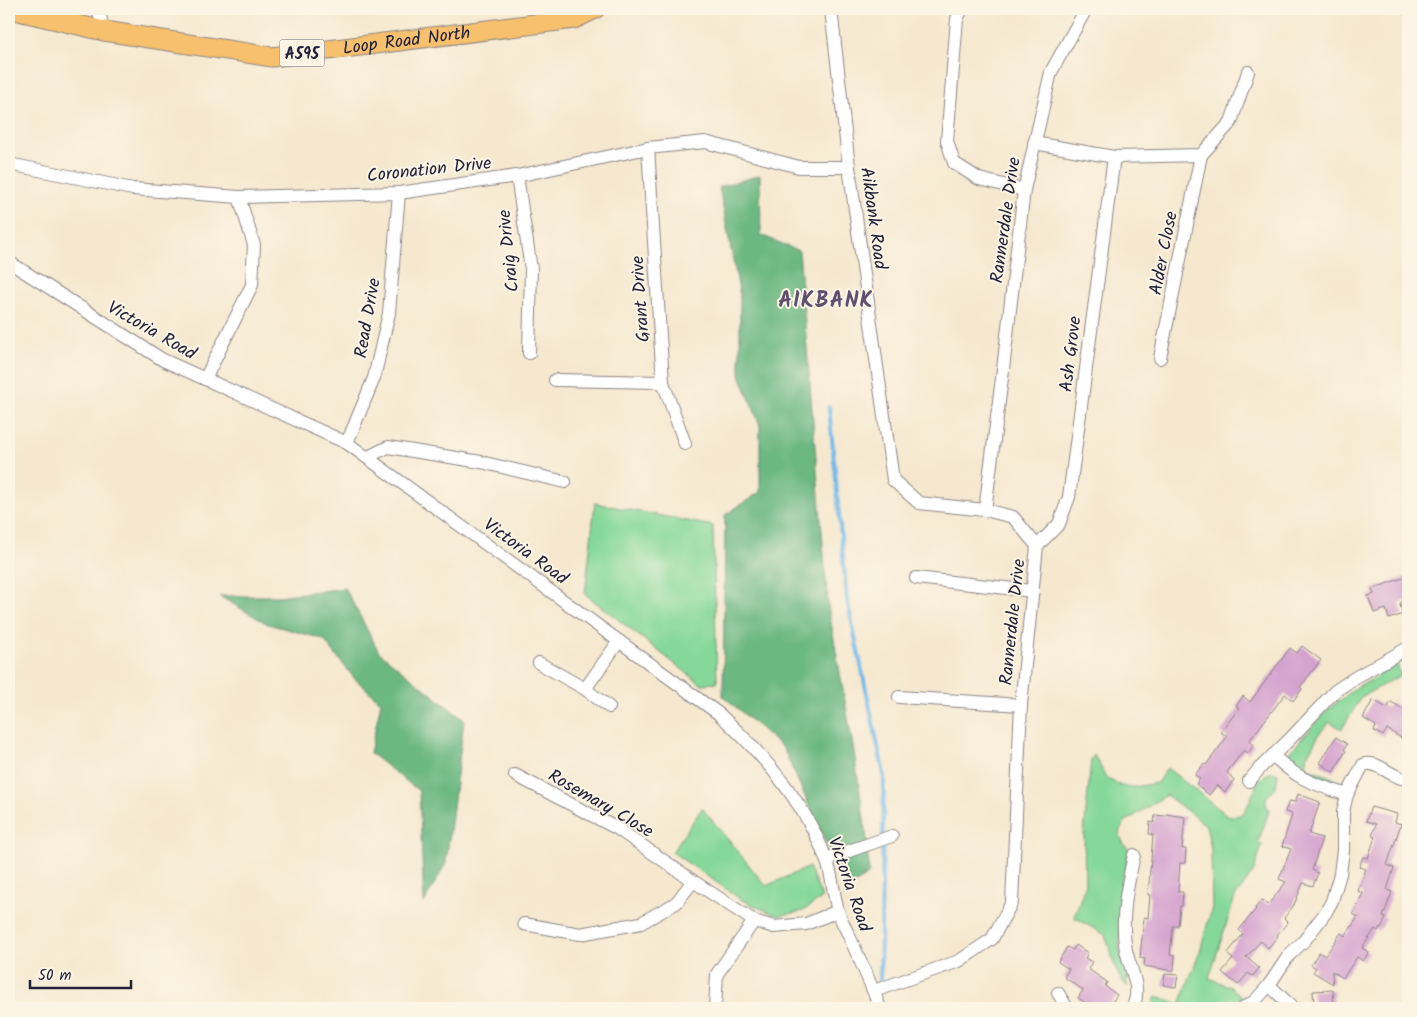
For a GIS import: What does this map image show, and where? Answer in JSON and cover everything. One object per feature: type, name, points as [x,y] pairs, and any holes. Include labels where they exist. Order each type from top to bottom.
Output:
[{"type":"highway","name":"Loop Road North","points":[[10,9],[104,31],[272,57],[574,19],[595,9]]},
{"type":"street","points":[[98,9],[104,31]]},
{"type":"street","name":"Aikbank Road","points":[[831,9],[849,167],[893,480],[919,504],[985,510]]},
{"type":"street","points":[[962,9],[957,20],[946,141],[954,163],[979,179],[1024,190]]},
{"type":"street","name":"Rannerdale Drive","points":[[874,991],[959,961],[992,939],[1012,902],[1021,704],[1037,546],[1013,517],[985,510],[1024,190],[1050,72],[1086,9]]},
{"type":"street","points":[[1034,143],[1114,157],[1201,155],[1231,122],[1248,72]]},
{"type":"street","name":"Coronation Drive","points":[[9,164],[133,189],[239,197],[399,194],[517,176],[648,148],[705,142],[799,167],[849,167]]},
{"type":"street","name":"Grant Drive","points":[[648,148],[664,382],[685,444]]},
{"type":"street","name":"Alder Close","points":[[1160,358],[1201,155]]},
{"type":"street","name":"Ash Grove","points":[[1037,546],[1059,524],[1069,497],[1114,157]]},
{"type":"street","name":"Craig Drive","points":[[517,176],[531,269],[529,353]]},
{"type":"street","name":"Read Drive","points":[[347,443],[374,378],[389,313],[399,194]]},
{"type":"street","points":[[205,379],[252,285],[254,245],[239,197]]},
{"type":"street","name":"Victoria Road","points":[[9,262],[163,360],[347,443],[719,714],[768,763],[792,796],[815,835],[833,880],[838,910],[880,1008]]},
{"type":"street","points":[[555,380],[664,382]]},
{"type":"street","points":[[368,457],[388,447],[481,462],[565,482]]},
{"type":"street","points":[[916,578],[1033,591]]},
{"type":"street","points":[[585,689],[619,641]]},
{"type":"street","points":[[1249,781],[1335,691],[1408,648]]},
{"type":"street","points":[[539,663],[585,689],[609,707]]},
{"type":"street","points":[[899,696],[1021,704]]},
{"type":"street","points":[[1272,755],[1301,778],[1316,786],[1347,795]]},
{"type":"street","points":[[1243,1008],[1255,1000],[1269,985],[1289,955],[1318,926],[1332,901],[1340,874],[1343,812],[1347,795],[1363,765],[1372,763],[1401,779],[1408,779]]},
{"type":"street","name":"Rosemary Close","points":[[515,775],[618,829],[754,921],[774,927],[806,924],[838,910]]},
{"type":"street","points":[[826,859],[892,836]]},
{"type":"street","points":[[1134,855],[1128,882],[1124,942],[1137,989],[1136,1007]]},
{"type":"street","points":[[524,924],[580,934],[641,923],[676,903],[693,881]]},
{"type":"street","points":[[714,1008],[717,974],[754,921]]},
{"type":"street","points":[[1269,985],[1293,1008]]},
{"type":"street","points":[[1058,993],[1067,1008]]},
{"type":"green space","points":[[760,175],[761,235],[799,251],[828,605],[854,752],[867,840],[869,874],[847,889],[783,748],[723,696],[725,515],[760,492],[760,425],[740,375],[740,296],[719,187]]},
{"type":"green space","points":[[595,503],[713,526],[717,683],[701,684],[585,594]]},
{"type":"green space","points":[[345,588],[379,652],[464,720],[446,863],[424,903],[419,791],[370,753],[381,702],[354,678],[323,639],[268,624],[219,596],[278,596]]},
{"type":"green space","points":[[1397,665],[1401,675],[1361,697],[1342,729],[1329,722],[1308,754],[1306,767],[1335,779],[1333,785],[1321,782],[1290,765],[1292,762],[1290,752],[1326,711],[1360,685]]},
{"type":"green space","points":[[1094,755],[1107,779],[1128,788],[1157,783],[1167,768],[1227,815],[1234,816],[1243,813],[1256,788],[1255,786],[1266,774],[1273,772],[1278,774],[1276,787],[1266,798],[1266,805],[1269,811],[1258,843],[1262,845],[1254,871],[1235,897],[1209,978],[1229,986],[1243,997],[1225,1008],[1167,1008],[1153,1002],[1156,997],[1180,1004],[1200,951],[1212,907],[1211,849],[1206,825],[1166,795],[1125,822],[1119,832],[1123,843],[1128,849],[1119,947],[1130,979],[1126,980],[1128,987],[1117,971],[1105,935],[1074,917],[1085,886],[1084,834],[1091,760]]},
{"type":"green space","points":[[702,808],[766,886],[809,867],[822,898],[803,911],[778,916],[742,900],[672,852]]},
{"type":"building","points":[[1408,576],[1408,600],[1401,602],[1400,605],[1403,614],[1389,619],[1386,609],[1374,613],[1368,596],[1374,594],[1372,589]]},
{"type":"building","points":[[1302,646],[1321,660],[1300,687],[1302,689],[1293,701],[1285,694],[1249,741],[1254,745],[1248,753],[1244,750],[1227,772],[1234,780],[1225,792],[1217,785],[1209,795],[1196,784],[1200,779],[1195,775],[1204,764],[1206,765],[1227,737],[1221,732],[1239,708],[1236,706],[1243,696],[1250,702],[1290,648],[1297,653]]},
{"type":"building","points":[[1373,700],[1387,708],[1391,702],[1408,712],[1408,742],[1387,729],[1383,736],[1374,731],[1376,726],[1363,718]]},
{"type":"building","points":[[1336,737],[1347,744],[1344,750],[1346,751],[1333,772],[1320,763]]},
{"type":"building","points":[[1298,794],[1320,802],[1309,834],[1322,838],[1312,870],[1318,873],[1313,886],[1303,883],[1294,905],[1284,918],[1288,922],[1268,948],[1261,941],[1246,957],[1259,968],[1253,976],[1248,973],[1238,985],[1222,972],[1233,959],[1227,954],[1243,934],[1239,930],[1255,908],[1262,900],[1268,905],[1286,882],[1279,879],[1291,849],[1282,846],[1292,814],[1285,812],[1289,801],[1295,802]]},
{"type":"building","points":[[1371,807],[1397,814],[1395,822],[1401,824],[1387,865],[1394,868],[1387,890],[1392,892],[1383,917],[1386,918],[1381,928],[1378,931],[1375,929],[1362,948],[1369,952],[1363,961],[1357,957],[1343,978],[1332,971],[1333,984],[1313,972],[1316,968],[1311,965],[1319,952],[1325,956],[1341,933],[1345,936],[1358,917],[1353,914],[1363,893],[1358,891],[1366,869],[1359,867],[1363,857],[1368,858],[1375,837],[1372,836],[1376,824],[1366,821]]},
{"type":"building","points":[[1166,814],[1185,817],[1182,849],[1186,849],[1185,863],[1180,863],[1178,892],[1183,892],[1182,906],[1180,906],[1178,926],[1173,926],[1170,955],[1175,956],[1174,971],[1144,966],[1145,959],[1140,958],[1144,917],[1148,918],[1150,895],[1148,895],[1153,835],[1149,834],[1150,822],[1154,823],[1155,815],[1165,816]]},
{"type":"building","points":[[1076,945],[1088,953],[1085,958],[1092,962],[1088,969],[1107,982],[1105,986],[1117,995],[1108,1008],[1094,1008],[1078,998],[1083,990],[1064,977],[1069,969],[1058,962],[1067,947],[1073,950]]},
{"type":"building","points":[[1165,974],[1178,975],[1176,987],[1163,985]]},
{"type":"building","points":[[1333,990],[1334,1008],[1314,1008],[1313,991]]},
{"type":"waterway","points":[[829,407],[847,599],[884,775],[880,986]]},
{"type":"district","name":"AIKBANK","points":[[826,299]]}]
